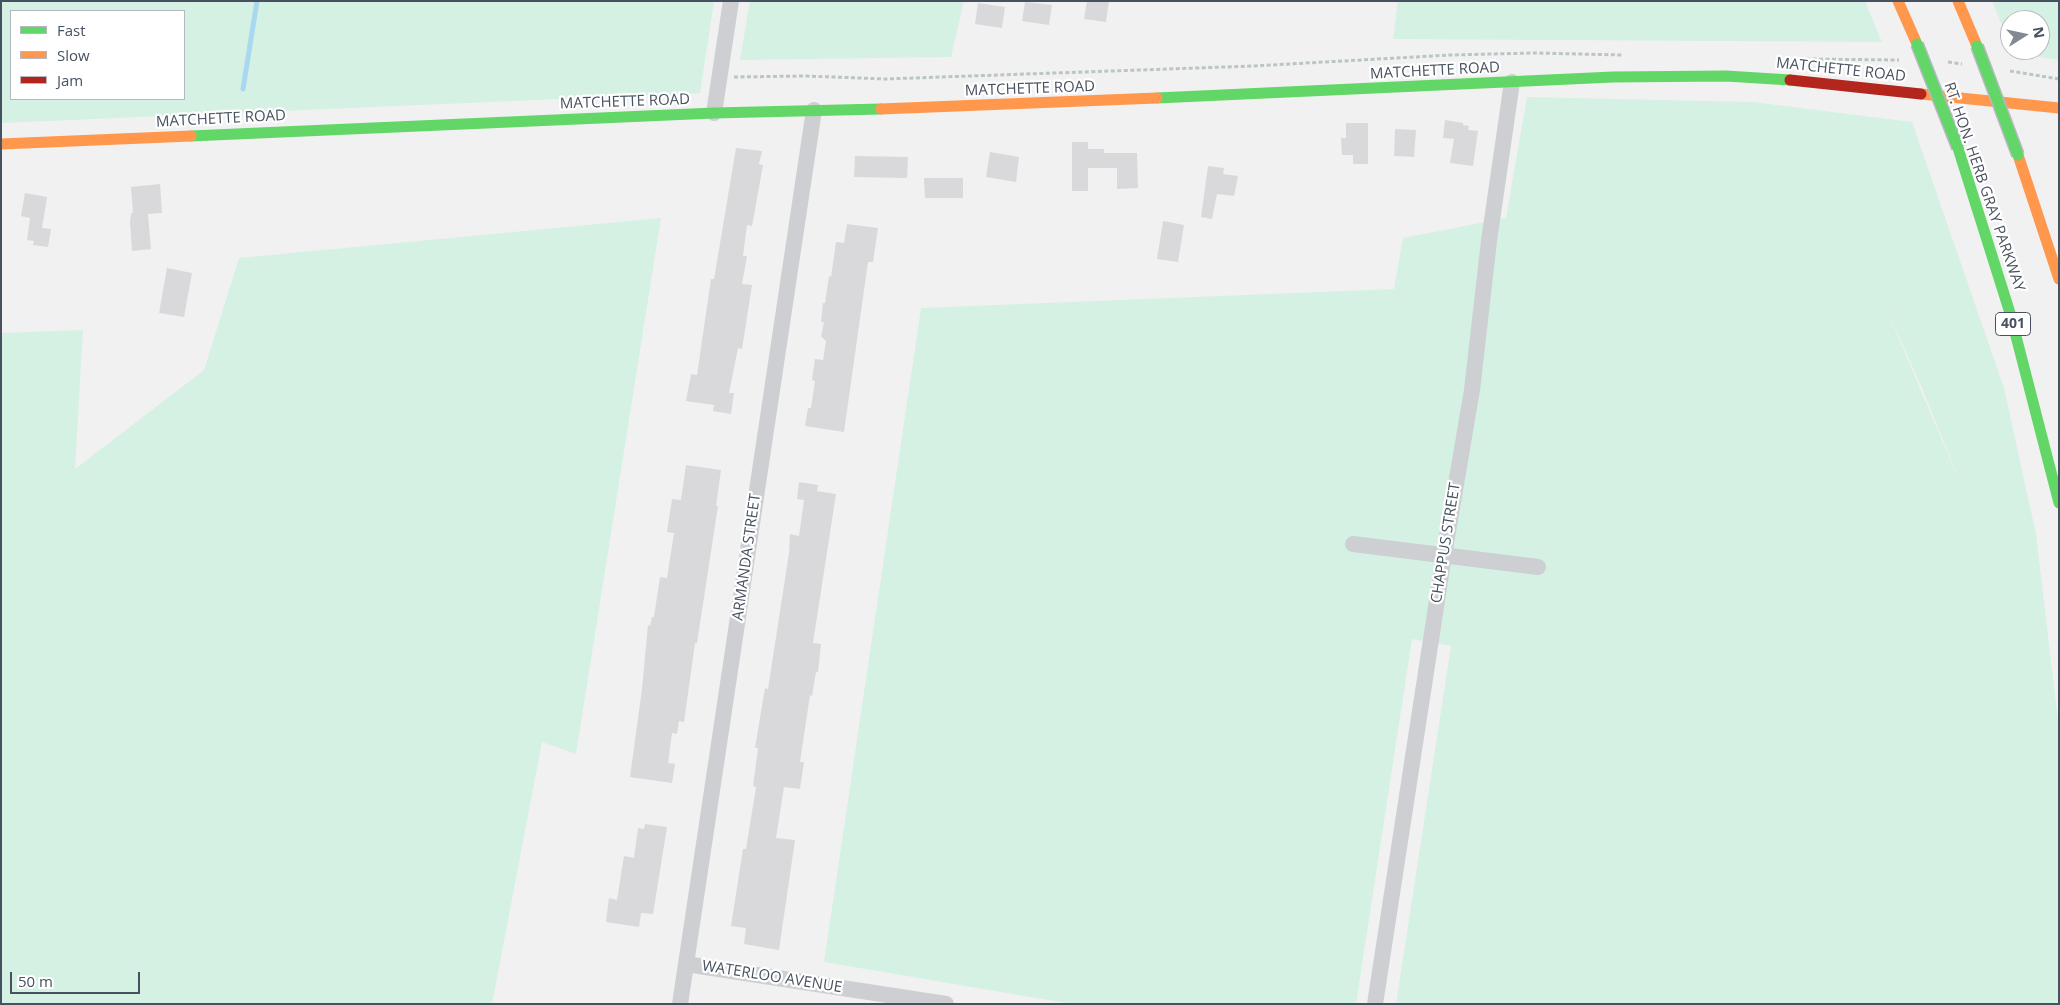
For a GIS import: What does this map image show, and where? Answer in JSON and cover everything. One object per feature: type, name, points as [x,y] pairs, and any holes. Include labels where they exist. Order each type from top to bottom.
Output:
[{"type":"main road","name":"RT. HON. HERB GRAY PARKWAY","points":[[1898,1],[1958,148],[2010,313],[2059,503]]},
{"type":"main road","points":[[1958,1],[2018,155],[2059,279]]},
{"type":"main road","name":"MATCHETTE ROAD","points":[[1,144],[714,113],[990,106],[1613,77],[1726,76],[1793,80],[2059,108]]},
{"type":"street","points":[[714,113],[731,1]]},
{"type":"street","name":"CHAPPUS STREET","points":[[1375,1004],[1444,554],[1472,390],[1489,241],[1512,82]]},
{"type":"street","name":"ARMANDA STREET","points":[[680,1004],[814,110]]},
{"type":"street","points":[[1353,544],[1538,567]]},
{"type":"street","name":"WATERLOO AVENUE","points":[[686,964],[946,1004]]},
{"type":"green space","points":[[1,1],[714,1],[700,93],[1,123]]},
{"type":"green space","points":[[750,1],[964,1],[951,57],[740,60]]},
{"type":"green space","points":[[1398,1],[1865,1],[1882,42],[1393,39]]},
{"type":"green space","points":[[1992,1],[2059,1],[2059,60],[2050,59],[2050,10],[2000,10],[2000,21]]},
{"type":"green space","points":[[1527,97],[1753,102],[1912,122],[2004,388],[2036,534],[2059,729],[2059,1004],[1396,1004],[1451,646],[1412,639],[1356,1004],[1072,1004],[824,962],[921,308],[1394,289],[1403,238],[1506,218]],"holes":[[[1886,308],[1922,388],[1964,492]]]},
{"type":"green space","points":[[661,218],[576,754],[542,742],[492,1004],[1,1004],[1,333],[83,330],[75,469],[204,370],[239,258]]},
{"type":"building","points":[[1087,1],[1109,1],[1106,22],[1084,19]]},
{"type":"building","points":[[1025,2],[1052,5],[1049,25],[1022,21]]},
{"type":"building","points":[[978,3],[1005,7],[1002,28],[975,24]]},
{"type":"building","points":[[1445,120],[1463,123],[1463,125],[1469,126],[1468,130],[1478,131],[1473,166],[1450,163],[1454,139],[1443,138]]},
{"type":"building","points":[[1346,123],[1368,123],[1368,164],[1353,164],[1353,155],[1342,155],[1341,138],[1346,138]]},
{"type":"building","points":[[1395,129],[1416,130],[1414,157],[1394,156]]},
{"type":"building","points":[[1072,142],[1088,142],[1088,149],[1104,149],[1104,153],[1137,153],[1138,188],[1117,189],[1117,168],[1088,168],[1088,191],[1072,191]]},
{"type":"building","points":[[736,148],[762,151],[759,164],[763,165],[752,226],[747,225],[743,256],[747,256],[742,284],[752,285],[742,349],[738,348],[729,393],[734,393],[731,414],[713,411],[714,405],[686,401],[691,374],[697,375],[711,279],[714,279]]},
{"type":"building","points":[[990,152],[1019,157],[1016,182],[986,177]]},
{"type":"building","points":[[855,156],[908,157],[907,178],[854,177]]},
{"type":"building","points":[[1208,166],[1224,168],[1223,174],[1238,176],[1234,196],[1217,194],[1212,219],[1201,217]]},
{"type":"building","points":[[924,178],[963,178],[963,198],[925,198]]},
{"type":"building","points":[[160,184],[162,213],[148,214],[151,249],[132,251],[130,222],[131,213],[133,213],[131,187]]},
{"type":"building","points":[[25,193],[47,197],[42,228],[51,229],[48,247],[33,245],[34,241],[27,240],[30,218],[21,216]]},
{"type":"building","points":[[1163,221],[1184,225],[1178,262],[1157,259]]},
{"type":"building","points":[[847,224],[878,228],[873,262],[868,262],[844,432],[805,426],[808,408],[811,408],[815,381],[812,380],[815,359],[823,360],[826,341],[821,336],[824,322],[821,322],[823,303],[825,303],[829,276],[831,277],[836,242],[844,243]]},
{"type":"building","points":[[167,268],[192,273],[184,317],[159,313]]},
{"type":"building","points":[[686,465],[721,470],[716,506],[718,506],[684,722],[679,721],[677,734],[672,733],[668,763],[675,764],[672,783],[630,777],[642,689],[648,625],[650,626],[652,617],[654,617],[660,577],[667,578],[674,533],[667,532],[672,499],[681,500]]},
{"type":"building","points":[[799,482],[818,485],[817,491],[836,494],[813,643],[821,644],[818,672],[816,672],[812,696],[810,695],[800,762],[804,762],[800,789],[784,787],[776,838],[795,840],[779,950],[744,944],[746,928],[731,926],[743,849],[746,849],[756,787],[753,786],[758,748],[755,748],[765,688],[768,689],[789,553],[790,534],[799,536],[804,500],[797,499]]},
{"type":"building","points":[[645,824],[667,827],[653,914],[641,913],[639,927],[606,922],[609,898],[617,900],[624,856],[634,858],[638,828],[644,829]]},
{"type":"waterway","points":[[243,89],[257,1]]},
{"type":"traffic: fast","points":[[1917,44],[1958,148]]},
{"type":"traffic: fast","points":[[1977,46],[2018,155]]},
{"type":"traffic: fast","points":[[1157,98],[1613,77],[1726,76],[1790,80]]},
{"type":"traffic: fast","points":[[191,136],[714,113],[881,109]]},
{"type":"traffic: fast","points":[[1958,148],[2010,313],[2059,503]]},
{"type":"traffic: slow","points":[[1898,1],[1917,44]]},
{"type":"traffic: slow","points":[[1958,1],[1977,46]]},
{"type":"traffic: slow","points":[[1921,94],[2059,108]]},
{"type":"traffic: slow","points":[[881,109],[1157,98]]},
{"type":"traffic: slow","points":[[1,144],[191,136]]},
{"type":"traffic: slow","points":[[2018,155],[2059,279]]},
{"type":"traffic: jam","points":[[1790,80],[1921,94]]}]
